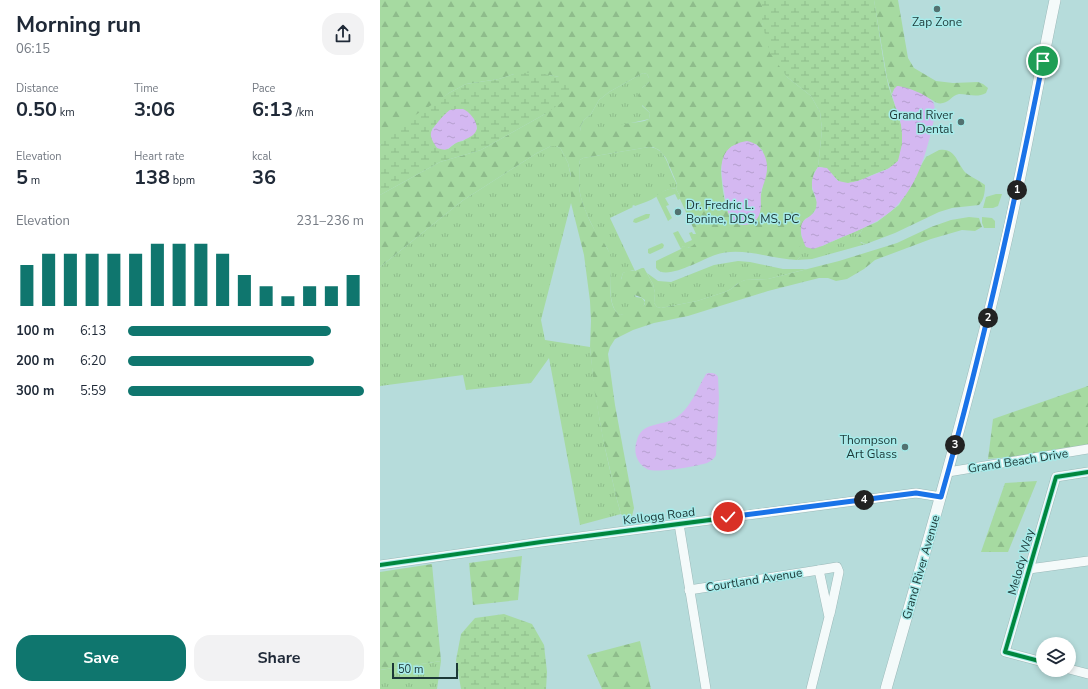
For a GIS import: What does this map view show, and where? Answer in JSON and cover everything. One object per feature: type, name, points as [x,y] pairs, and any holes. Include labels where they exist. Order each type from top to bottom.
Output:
[{"type":"main road","name":"Grand River Avenue","points":[[886,689],[948,472],[980,350],[1008,233],[1055,0]]},
{"type":"street","name":"Grand Beach Drive","points":[[948,472],[1088,449]]},
{"type":"street","name":"Melody Way","points":[[1036,660],[1005,652],[1056,477],[1088,472]]},
{"type":"street","name":"Kellogg Road","points":[[380,565],[541,542],[916,493],[941,497]]},
{"type":"street","name":"Courtland Avenue","points":[[679,524],[706,689]]},
{"type":"street","points":[[1029,569],[1088,561]]},
{"type":"street","name":"Courtland Avenue","points":[[690,590],[837,567],[839,572],[811,689]]},
{"type":"street","name":"Courtland Avenue","points":[[819,570],[829,617]]},
{"type":"street","points":[[1076,671],[1088,674]]},
{"type":"green space","points":[[380,0],[762,0],[762,23],[787,77],[811,96],[820,112],[822,130],[818,167],[814,173],[812,182],[812,189],[817,202],[816,209],[810,217],[805,219],[803,224],[800,257],[797,260],[745,252],[725,253],[715,255],[675,271],[661,272],[656,268],[656,261],[681,249],[683,246],[689,248],[696,234],[676,189],[677,184],[666,158],[659,150],[649,147],[583,158],[580,160],[579,165],[580,193],[592,225],[606,246],[610,255],[610,289],[612,305],[615,311],[620,315],[638,310],[645,304],[645,300],[626,292],[621,287],[623,273],[629,270],[635,271],[644,268],[653,284],[655,293],[654,303],[657,307],[661,308],[697,301],[725,292],[745,280],[768,279],[839,261],[897,243],[931,227],[951,220],[969,217],[979,218],[982,227],[975,231],[962,230],[931,239],[875,260],[864,269],[847,279],[836,281],[828,278],[819,278],[768,291],[688,316],[654,323],[633,330],[615,339],[608,354],[615,405],[634,508],[632,516],[624,517],[621,514],[616,496],[603,439],[594,388],[590,347],[590,301],[584,255],[571,203],[571,176],[568,163],[561,149],[557,146],[551,146],[537,153],[462,201],[380,267],[380,195],[440,162],[481,150],[545,114],[559,77],[549,75],[514,74],[499,79],[466,84],[449,93],[380,145]],"holes":[[[643,73],[647,74],[649,82],[642,88],[638,95],[640,103],[650,113],[649,119],[598,130],[581,131],[580,127],[584,120],[591,114],[599,100],[609,92]],[[756,144],[763,151],[763,185],[760,199],[761,207],[736,223],[729,213],[724,198],[721,170],[722,163],[727,151],[732,146]]]},
{"type":"green space","points":[[762,0],[874,0],[888,84],[903,133],[902,152],[898,161],[894,165],[856,182],[848,183],[843,183],[836,179],[827,169],[818,167],[822,130],[820,112],[811,96],[787,77],[770,53],[762,23]]},
{"type":"green space","points":[[874,0],[898,0],[908,58],[914,68],[936,81],[953,83],[978,82],[988,88],[986,93],[976,96],[959,94],[941,103],[936,103],[919,96],[893,91],[892,95],[887,78]]},
{"type":"green space","points":[[534,72],[559,77],[568,80],[571,86],[570,92],[561,103],[545,114],[481,150],[440,162],[380,195],[380,145],[402,123],[466,84],[499,79],[514,74]],"holes":[[[445,114],[473,118],[477,129],[463,141],[457,142],[448,149],[432,129]]]},
{"type":"green space","points":[[643,73],[647,74],[649,78],[649,82],[642,88],[642,106],[650,113],[649,119],[591,132],[581,131],[580,127],[584,120],[591,114],[599,100],[609,92]]},
{"type":"green space","points":[[551,146],[557,146],[561,149],[568,163],[571,177],[571,203],[541,320],[545,340],[590,347],[595,392],[603,437],[621,514],[580,525],[549,358],[531,383],[466,390],[463,375],[380,386],[380,267],[462,201],[537,153]]},
{"type":"green space","points":[[649,147],[662,153],[677,185],[676,189],[665,191],[651,200],[635,206],[634,205],[632,206],[633,207],[610,218],[635,271],[632,270],[623,273],[621,279],[636,297],[642,298],[645,302],[639,310],[620,315],[615,310],[612,303],[610,285],[610,257],[608,250],[595,231],[585,210],[581,197],[579,187],[579,165],[580,160],[583,158]]},
{"type":"green space","points":[[939,150],[949,151],[953,154],[966,173],[985,185],[984,196],[979,205],[952,208],[939,212],[895,233],[866,244],[858,241],[858,237],[863,228],[877,222],[899,205],[926,157]]},
{"type":"green space","points":[[669,189],[676,189],[681,198],[678,200],[675,194],[665,198],[669,205],[666,206],[672,218],[668,221],[656,196]]},
{"type":"green space","points":[[1002,194],[998,206],[993,208],[983,208],[986,197]]},
{"type":"green space","points":[[650,214],[649,218],[636,223],[633,222],[634,219]]},
{"type":"green space","points":[[982,217],[992,218],[995,221],[995,228],[984,228]]},
{"type":"green space","points":[[863,228],[858,237],[861,243],[866,244],[812,259],[797,260],[800,257],[799,241],[801,233],[802,238],[822,246]]},
{"type":"green space","points":[[678,231],[685,243],[692,240],[689,233],[692,232],[698,237],[697,241],[691,247],[687,248],[683,246],[681,249],[673,233]]},
{"type":"green space","points":[[662,243],[664,245],[663,248],[650,254],[648,253],[648,249]]},
{"type":"green space","points":[[738,261],[783,269],[807,269],[768,279],[745,280],[725,292],[697,301],[661,308],[657,307],[654,303],[655,293],[653,284],[647,273],[658,281],[671,282],[714,265]]},
{"type":"green space","points":[[1088,386],[1088,450],[988,459],[993,419]]},
{"type":"green space","points":[[1037,481],[1008,552],[981,552],[1005,483]]},
{"type":"green space","points":[[522,556],[518,600],[473,605],[469,563]]},
{"type":"green space","points":[[432,564],[441,661],[380,670],[380,572]]},
{"type":"green space","points":[[504,614],[532,624],[544,645],[547,672],[546,689],[461,689],[456,660],[461,634],[475,618]]},
{"type":"green space","points":[[640,641],[651,689],[602,689],[587,655]]},
{"type":"green space","points":[[441,661],[437,689],[380,689],[380,670]]},
{"type":"water","points":[[897,86],[911,89],[922,94],[933,102],[935,108],[935,115],[928,145],[917,175],[910,188],[901,201],[890,212],[877,221],[822,246],[813,249],[806,247],[801,228],[803,221],[813,213],[817,205],[812,187],[812,181],[818,167],[827,168],[838,181],[848,183],[858,181],[888,169],[898,161],[902,144],[902,134],[901,124],[892,95]]},
{"type":"water","points":[[463,109],[472,116],[476,124],[476,131],[470,137],[456,143],[448,149],[444,150],[437,148],[432,139],[432,131],[448,111]]},
{"type":"water","points":[[747,141],[753,143],[761,149],[766,159],[767,170],[761,193],[760,214],[753,222],[743,225],[733,221],[728,212],[725,201],[722,166],[725,153],[730,148]]},
{"type":"water","points":[[706,374],[714,374],[718,377],[719,398],[716,455],[707,463],[686,468],[659,471],[647,469],[640,463],[636,456],[635,448],[639,434],[647,427],[669,421],[680,415],[693,399]]},
{"type":"cycle path","points":[[1036,660],[1005,652],[1056,477],[1088,472]]},
{"type":"cycle path","points":[[380,565],[541,542],[916,493],[941,497]]},
{"type":"place","name":"Zap Zone","points":[[937,9]]},
{"type":"place","name":"Grand River Dental","points":[[961,122]]},
{"type":"place","name":"Dr. Fredric L. Bonine, DDS, MS, PC","points":[[678,212]]},
{"type":"place","name":"Thompson Art Glass","points":[[905,447]]},
{"type":"route","points":[[728,517],[916,493],[941,497],[1003,256],[1043,61]]}]
